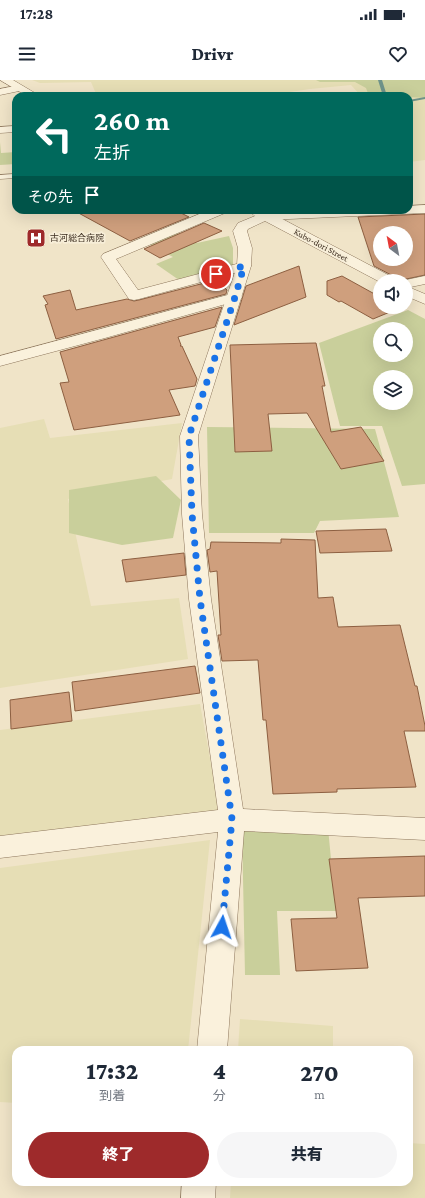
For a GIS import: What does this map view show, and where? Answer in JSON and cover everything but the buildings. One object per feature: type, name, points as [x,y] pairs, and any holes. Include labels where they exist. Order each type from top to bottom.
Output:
[{"type":"street","points":[[5,80],[28,92]]},
{"type":"street","points":[[0,92],[20,88]]},
{"type":"street","points":[[0,130],[12,129]]},
{"type":"street","points":[[413,210],[425,210]]},
{"type":"street","points":[[210,214],[108,257],[134,296],[244,266]]},
{"type":"street","points":[[212,1046],[232,819],[200,599],[192,514],[189,436],[244,266],[245,248],[240,232],[243,226],[258,214]]},
{"type":"street","name":"Kubo-dori Street","points":[[261,214],[376,274]]},
{"type":"street","points":[[413,283],[425,280]]},
{"type":"street","points":[[413,294],[425,300]]},
{"type":"street","points":[[0,361],[235,297]]},
{"type":"street","points":[[0,847],[232,819],[425,829]]},
{"type":"street","points":[[198,1198],[199,1186]]},
{"type":"lane","points":[[0,177],[12,176]]},
{"type":"shaded area","points":[[32,80],[373,80],[425,94],[425,160],[413,162],[413,92],[357,92],[351,85],[289,92],[95,92],[91,82],[40,83]]},
{"type":"shaded area","points":[[44,419],[50,438],[182,423],[172,479],[68,499],[91,606],[179,598],[188,659],[0,688],[0,428]]},
{"type":"shaded area","points":[[200,704],[220,812],[0,839],[0,730]]},
{"type":"shaded area","points":[[210,840],[188,1046],[12,1046],[12,1103],[0,1102],[0,868]]},
{"type":"shaded area","points":[[240,1019],[333,1026],[333,1046],[238,1046]]},
{"type":"shaded area","points":[[413,1143],[425,1144],[425,1198],[230,1198],[231,1186],[413,1186]]},
{"type":"green space","points":[[316,80],[425,80],[425,98],[413,97],[413,92],[368,92],[366,88],[355,82],[320,82]]},
{"type":"green space","points":[[0,142],[1,153],[12,152],[12,164],[0,165]]},
{"type":"green space","points":[[176,232],[197,243],[229,236],[233,248],[233,266],[179,280],[156,264],[173,257],[150,245]]},
{"type":"green space","points":[[413,313],[425,319],[425,484],[402,486],[382,426],[340,426],[319,343],[373,323],[373,362],[413,362],[413,322],[376,322],[397,314],[413,314]]},
{"type":"green space","points":[[207,427],[375,429],[399,517],[320,521],[314,533],[209,533]]},
{"type":"green space","points":[[156,476],[181,500],[173,538],[122,545],[69,533],[69,490]]},
{"type":"green space","points":[[328,828],[336,911],[277,911],[280,975],[245,975],[242,829]]},
{"type":"waterway","points":[[380,80],[384,92]]},
{"type":"waterway","points":[[413,100],[425,98]]},
{"type":"place","name":"古河総合病院","points":[[36,238]]},
{"type":"route","points":[[216,274],[244,266],[189,436],[192,514],[200,599],[232,819],[222,927]]}]
